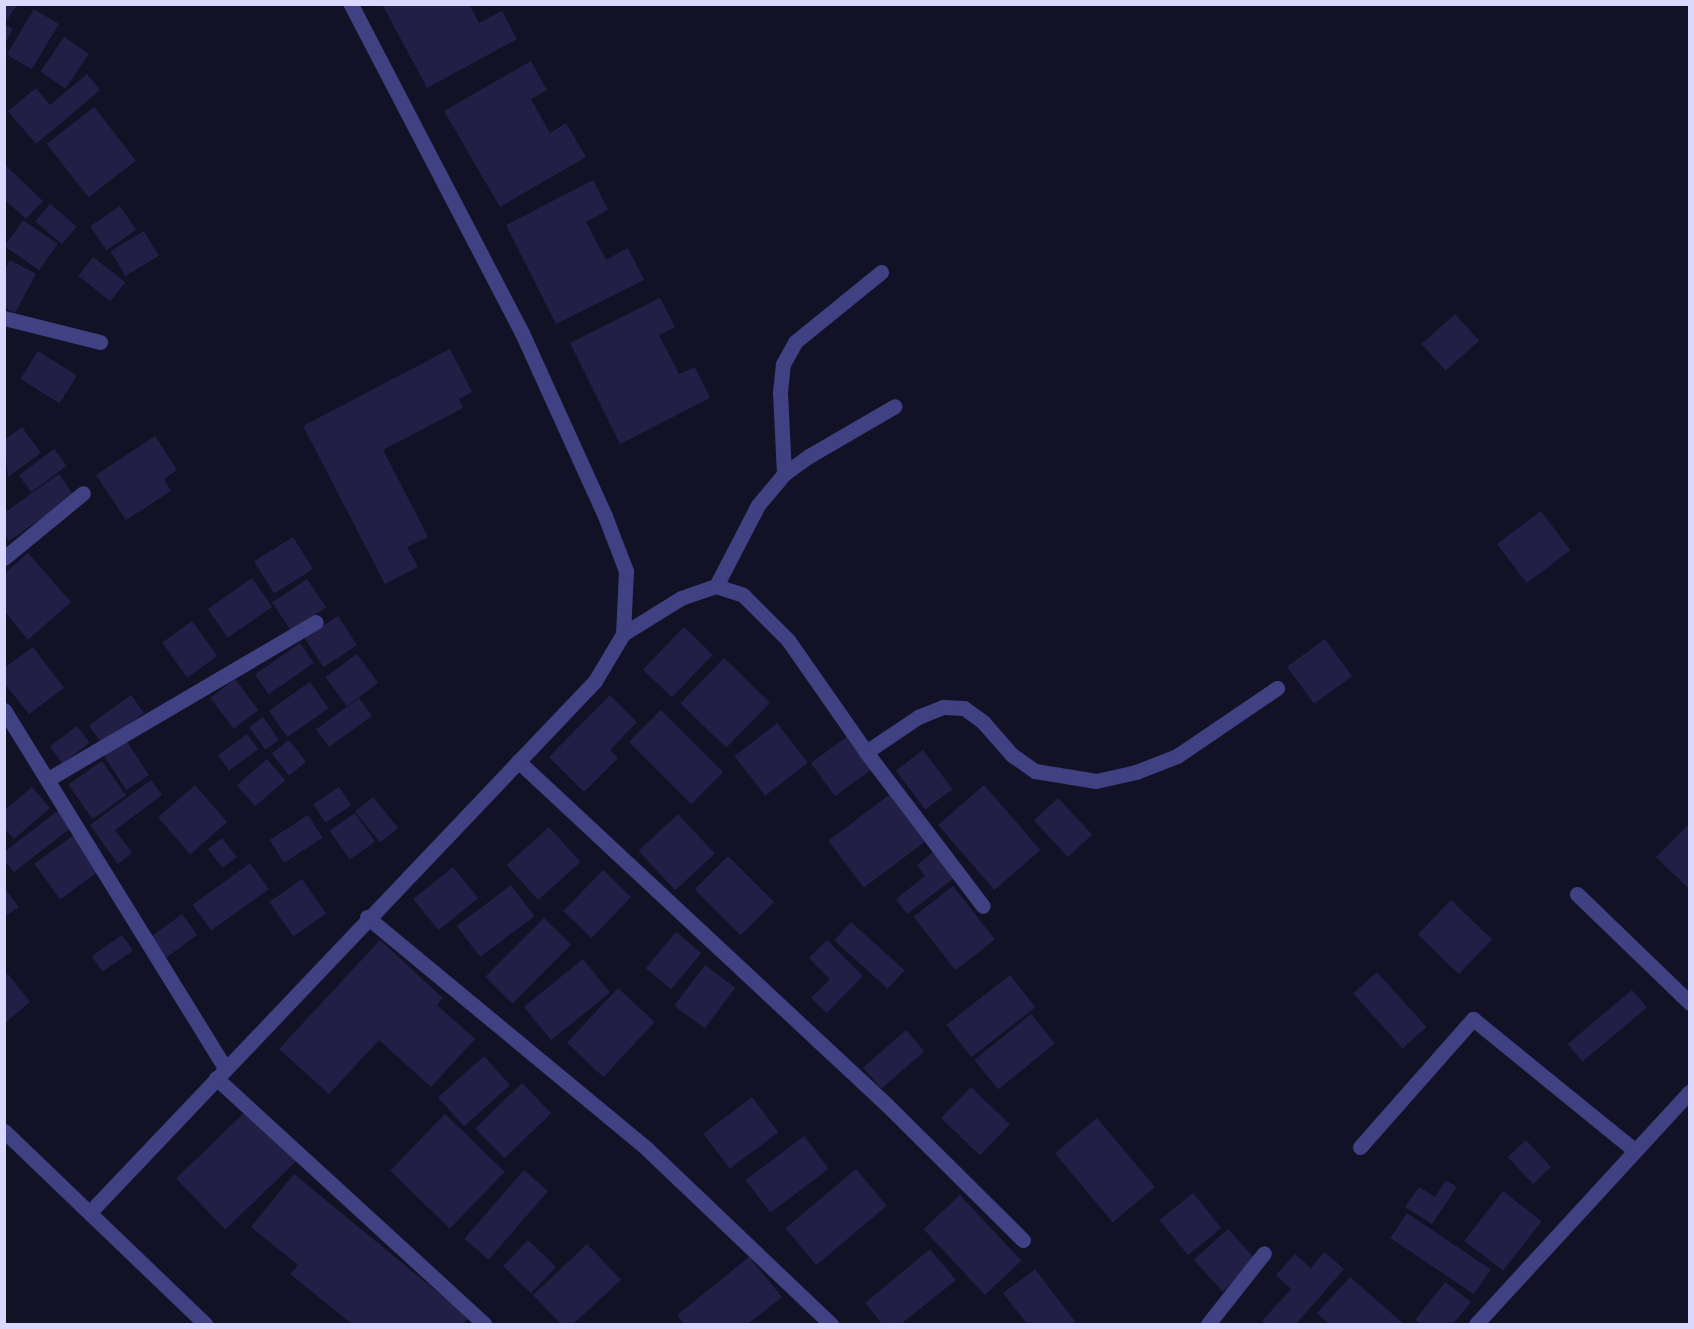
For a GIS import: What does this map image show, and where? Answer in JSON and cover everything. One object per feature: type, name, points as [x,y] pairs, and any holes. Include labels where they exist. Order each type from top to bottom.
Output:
[{"type":"street","points":[[351,4],[522,333],[605,516],[626,571],[623,634]]},
{"type":"street","points":[[784,474],[780,392],[783,364],[795,342],[881,272]]},
{"type":"street","points":[[4,318],[100,342]]},
{"type":"street","points":[[716,586],[758,505],[784,474],[809,456],[895,406]]},
{"type":"street","points":[[4,558],[83,493]]},
{"type":"street","points":[[90,1212],[367,917],[595,681],[623,634],[681,598],[716,586],[743,596],[788,640],[866,753],[983,906]]},
{"type":"street","points":[[50,778],[316,622]]},
{"type":"street","points":[[866,753],[918,717],[944,707],[964,708],[983,722],[1012,755],[1035,771],[1096,781],[1136,772],[1177,756],[1277,688]]},
{"type":"street","points":[[4,710],[50,778],[221,1073],[484,1324]]},
{"type":"street","points":[[518,761],[886,1104],[1023,1240]]},
{"type":"street","points":[[1577,894],[1689,1003]]},
{"type":"street","points":[[367,917],[647,1149],[831,1324]]},
{"type":"street","points":[[1360,1147],[1473,1019],[1633,1149]]},
{"type":"street","points":[[1476,1324],[1633,1149],[1689,1091]]},
{"type":"street","points":[[4,1131],[205,1324]]},
{"type":"street","points":[[1208,1324],[1264,1253]]},
{"type":"building","points":[[382,4],[469,4],[479,23],[502,11],[517,39],[427,88]]},
{"type":"building","points":[[4,5],[17,5],[7,20],[4,18]]},
{"type":"building","points":[[34,9],[59,24],[32,69],[7,54]]},
{"type":"building","points":[[4,24],[13,29],[4,45]]},
{"type":"building","points":[[64,37],[89,54],[65,89],[41,72]]},
{"type":"building","points":[[531,61],[547,90],[531,99],[550,133],[566,123],[586,157],[500,207],[444,111]]},
{"type":"building","points":[[87,74],[100,90],[36,144],[8,111],[36,88],[50,105]]},
{"type":"building","points":[[94,107],[136,161],[89,198],[47,144]]},
{"type":"building","points":[[4,164],[43,201],[26,219],[4,199]]},
{"type":"building","points":[[593,180],[608,210],[586,222],[606,260],[628,248],[644,280],[556,324],[506,225]]},
{"type":"building","points":[[50,204],[77,226],[62,244],[35,222]]},
{"type":"building","points":[[120,206],[136,230],[106,250],[90,226]]},
{"type":"building","points":[[23,220],[57,244],[39,270],[5,246]]},
{"type":"building","points":[[144,231],[159,256],[126,276],[111,251]]},
{"type":"building","points":[[93,257],[125,282],[111,301],[78,276]]},
{"type":"building","points":[[10,260],[36,274],[15,313],[4,307],[4,271]]},
{"type":"building","points":[[660,298],[675,327],[659,335],[679,374],[695,367],[710,398],[620,444],[570,343]]},
{"type":"building","points":[[1455,314],[1479,341],[1446,371],[1422,344]]},
{"type":"building","points":[[450,349],[472,392],[459,399],[463,408],[383,450],[428,537],[407,547],[418,567],[385,584],[303,426]]},
{"type":"building","points":[[38,351],[77,375],[60,403],[21,379]]},
{"type":"building","points":[[22,427],[41,453],[8,477],[4,440]]},
{"type":"building","points":[[155,436],[177,470],[164,479],[171,491],[126,520],[96,475]]},
{"type":"building","points":[[54,449],[67,466],[31,492],[19,475]]},
{"type":"building","points":[[59,474],[74,496],[9,541],[4,535],[4,513]]},
{"type":"building","points":[[1541,511],[1570,550],[1527,583],[1497,544]]},
{"type":"building","points":[[293,537],[313,569],[274,594],[254,561]]},
{"type":"building","points":[[28,553],[71,602],[28,640],[5,612],[5,573]]},
{"type":"building","points":[[252,578],[272,607],[228,638],[208,609]]},
{"type":"building","points":[[307,579],[326,607],[291,631],[272,602]]},
{"type":"building","points":[[338,616],[357,645],[324,667],[304,638]]},
{"type":"building","points":[[192,621],[217,656],[187,678],[162,643]]},
{"type":"building","points":[[684,627],[713,655],[672,697],[643,669]]},
{"type":"building","points":[[1325,639],[1352,676],[1314,704],[1287,667]]},
{"type":"building","points":[[300,643],[314,663],[269,694],[255,675]]},
{"type":"building","points":[[33,647],[64,688],[29,714],[4,683],[4,668]]},
{"type":"building","points":[[357,654],[378,683],[347,706],[325,677]]},
{"type":"building","points":[[724,658],[770,702],[726,748],[680,703]]},
{"type":"building","points":[[235,679],[258,710],[234,729],[210,698]]},
{"type":"building","points":[[310,682],[328,708],[287,737],[269,711]]},
{"type":"building","points":[[131,695],[144,713],[102,743],[89,726]]},
{"type":"building","points":[[610,695],[637,722],[610,750],[618,758],[584,792],[549,757]]},
{"type":"building","points":[[359,698],[372,716],[329,747],[316,729]]},
{"type":"building","points":[[661,710],[723,772],[691,804],[629,742]]},
{"type":"building","points":[[263,717],[279,740],[265,750],[249,727]]},
{"type":"building","points":[[777,723],[808,762],[765,796],[734,756]]},
{"type":"building","points":[[77,726],[90,743],[62,763],[50,746]]},
{"type":"building","points":[[247,734],[258,749],[229,771],[218,755]]},
{"type":"building","points":[[848,736],[872,769],[835,796],[811,763]]},
{"type":"building","points":[[126,740],[149,775],[126,790],[103,755]]},
{"type":"building","points":[[289,740],[306,762],[289,776],[272,754]]},
{"type":"building","points":[[923,750],[952,789],[925,810],[896,770]]},
{"type":"building","points":[[267,759],[285,780],[255,806],[237,785]]},
{"type":"building","points":[[102,761],[126,795],[93,819],[68,785]]},
{"type":"building","points":[[151,780],[162,795],[115,830],[132,853],[118,864],[90,825]]},
{"type":"building","points":[[195,785],[227,822],[190,854],[158,817]]},
{"type":"building","points":[[984,785],[1040,850],[994,890],[938,825]]},
{"type":"building","points":[[32,787],[50,808],[14,839],[4,828],[4,811]]},
{"type":"building","points":[[339,787],[351,805],[326,823],[313,804]]},
{"type":"building","points":[[889,795],[925,842],[864,888],[828,841]]},
{"type":"building","points":[[373,797],[398,828],[380,843],[355,811]]},
{"type":"building","points":[[1058,798],[1092,835],[1068,857],[1034,821]]},
{"type":"building","points":[[59,810],[72,827],[14,872],[4,860],[4,852]]},
{"type":"building","points":[[355,813],[375,842],[350,859],[330,831]]},
{"type":"building","points":[[678,814],[715,853],[675,890],[639,851]]},
{"type":"building","points":[[308,815],[323,838],[284,863],[269,840]]},
{"type":"building","points":[[1690,823],[1690,890],[1656,857]]},
{"type":"building","points":[[549,827],[580,862],[538,900],[507,865]]},
{"type":"building","points":[[74,835],[100,871],[60,899],[34,864]]},
{"type":"building","points":[[222,838],[237,857],[223,868],[208,849]]},
{"type":"building","points":[[934,851],[954,878],[907,914],[896,899],[925,876],[917,865]]},
{"type":"building","points":[[728,856],[774,902],[741,935],[695,889]]},
{"type":"building","points":[[250,863],[269,889],[211,931],[193,905]]},
{"type":"building","points":[[453,867],[478,898],[439,930],[413,899]]},
{"type":"building","points":[[603,870],[631,897],[591,938],[563,911]]},
{"type":"building","points":[[302,879],[326,913],[293,936],[269,902]]},
{"type":"building","points":[[511,885],[534,916],[480,957],[457,926]]},
{"type":"building","points":[[953,886],[995,940],[955,970],[914,917]]},
{"type":"building","points":[[4,887],[19,907],[4,917]]},
{"type":"building","points":[[1451,900],[1492,940],[1459,974],[1418,935]]},
{"type":"building","points":[[182,914],[197,935],[165,959],[150,938]]},
{"type":"building","points":[[544,918],[571,945],[512,1004],[485,977]]},
{"type":"building","points":[[851,922],[905,970],[888,989],[834,941]]},
{"type":"building","points":[[676,932],[701,953],[671,989],[646,968]]},
{"type":"building","points":[[122,935],[133,951],[103,972],[92,956]]},
{"type":"building","points":[[380,940],[443,998],[437,1005],[475,1039],[431,1087],[379,1040],[329,1094],[279,1049]]},
{"type":"building","points":[[827,940],[863,976],[827,1013],[811,998],[830,979],[809,958]]},
{"type":"building","points":[[583,959],[610,992],[551,1040],[524,1007]]},
{"type":"building","points":[[705,965],[735,988],[705,1029],[674,1006]]},
{"type":"building","points":[[1377,972],[1427,1027],[1403,1048],[1353,993]]},
{"type":"building","points":[[8,974],[30,1002],[5,1023],[5,977]]},
{"type":"building","points":[[1010,975],[1035,1007],[971,1057],[946,1025]]},
{"type":"building","points":[[618,988],[655,1022],[603,1077],[567,1043]]},
{"type":"building","points":[[1632,990],[1647,1008],[1582,1062],[1568,1044]]},
{"type":"building","points":[[1031,1014],[1055,1044],[998,1089],[974,1060]]},
{"type":"building","points":[[906,1030],[924,1051],[881,1089],[863,1067]]},
{"type":"building","points":[[484,1056],[510,1085],[464,1126],[438,1097]]},
{"type":"building","points":[[522,1083],[551,1113],[504,1158],[475,1128]]},
{"type":"building","points":[[971,1087],[1010,1125],[980,1155],[941,1118]]},
{"type":"building","points":[[752,1097],[778,1132],[730,1169],[703,1134]]},
{"type":"building","points":[[248,1109],[297,1160],[225,1230],[176,1178]]},
{"type":"building","points":[[445,1114],[505,1172],[450,1228],[390,1171]]},
{"type":"building","points":[[1097,1118],[1155,1187],[1113,1222],[1055,1153]]},
{"type":"building","points":[[804,1136],[829,1169],[770,1213],[746,1180]]},
{"type":"building","points":[[1526,1140],[1551,1167],[1533,1184],[1508,1157]]},
{"type":"building","points":[[856,1169],[887,1206],[816,1265],[786,1228]]},
{"type":"building","points":[[524,1170],[548,1191],[488,1260],[464,1239]]},
{"type":"building","points":[[294,1174],[469,1318],[463,1324],[352,1324],[290,1274],[298,1265],[251,1227]]},
{"type":"building","points":[[1446,1180],[1457,1187],[1432,1224],[1405,1207],[1419,1187],[1435,1197]]},
{"type":"building","points":[[1503,1191],[1542,1221],[1503,1271],[1464,1241]]},
{"type":"building","points":[[1193,1193],[1221,1228],[1188,1255],[1160,1220]]},
{"type":"building","points":[[960,1195],[1021,1261],[985,1295],[923,1229]]},
{"type":"building","points":[[1407,1213],[1491,1269],[1474,1294],[1390,1238]]},
{"type":"building","points":[[1228,1229],[1257,1261],[1223,1292],[1194,1260]]},
{"type":"building","points":[[528,1240],[556,1267],[531,1293],[503,1266]]},
{"type":"building","points":[[587,1244],[621,1280],[573,1324],[561,1324],[533,1295]]},
{"type":"building","points":[[930,1249],[956,1280],[901,1324],[882,1324],[865,1303]]},
{"type":"building","points":[[1324,1252],[1344,1269],[1296,1324],[1266,1324],[1262,1321],[1291,1289],[1276,1275],[1295,1254],[1311,1268]]},
{"type":"building","points":[[749,1257],[782,1297],[748,1324],[684,1324],[677,1315]]},
{"type":"building","points":[[1035,1269],[1077,1324],[1027,1324],[1003,1293]]},
{"type":"building","points":[[1350,1277],[1404,1324],[1329,1324],[1317,1313]]},
{"type":"building","points":[[1445,1282],[1471,1302],[1453,1324],[1420,1324],[1415,1320]]}]
